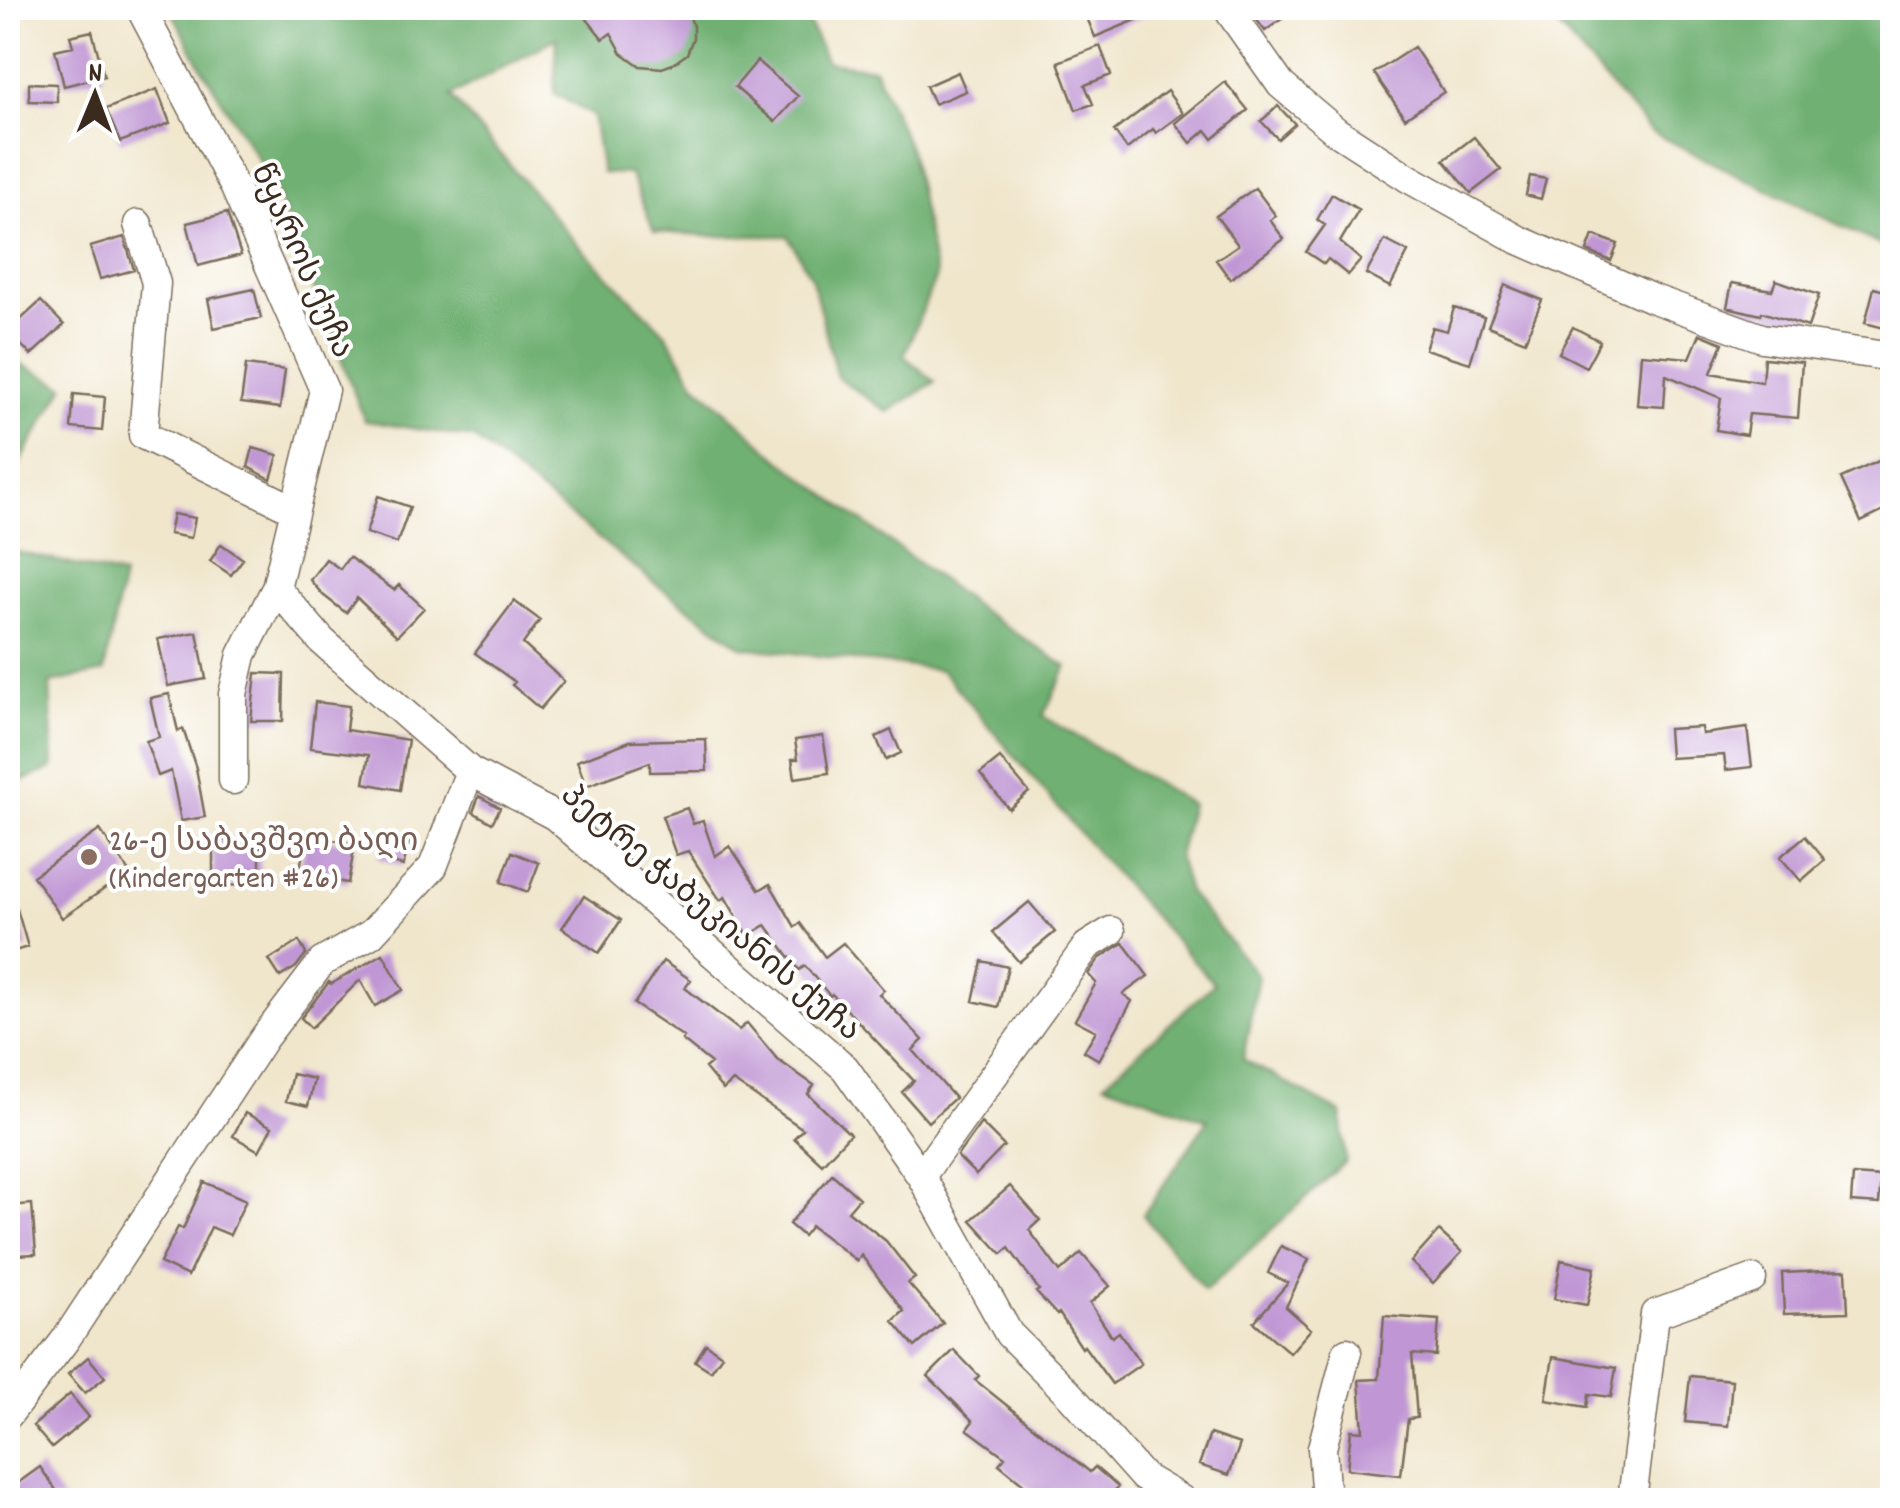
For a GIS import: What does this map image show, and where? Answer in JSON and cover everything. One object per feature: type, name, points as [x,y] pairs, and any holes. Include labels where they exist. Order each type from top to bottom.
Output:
[{"type":"street","name":"წყაროს ქუჩა","points":[[143,8],[236,188],[324,390],[276,588],[242,655],[234,694],[233,780]]},
{"type":"street","points":[[1226,8],[1281,85],[1337,132],[1408,178],[1519,240],[1651,298],[1762,338],[1892,357]]},
{"type":"street","points":[[138,224],[156,284],[144,435],[296,510]]},
{"type":"street","points":[[8,1414],[66,1339],[264,1038],[322,962],[371,934],[433,867],[470,771],[322,641],[276,588]]},
{"type":"street","name":"პეტრე ჭაბუკიანის ქუჩა","points":[[470,771],[555,816],[845,1068],[921,1176],[1009,1334],[1143,1477],[1182,1500]]},
{"type":"street","points":[[921,1176],[1087,946],[1111,931]]},
{"type":"street","points":[[1632,1500],[1655,1314],[1752,1279]]},
{"type":"street","points":[[1326,1500],[1322,1448],[1346,1352]]},
{"type":"green space","points":[[170,8],[802,8],[827,62],[874,68],[910,150],[936,276],[904,356],[935,382],[888,412],[837,377],[812,279],[788,236],[703,236],[654,231],[630,174],[602,173],[593,116],[554,93],[557,38],[451,96],[577,244],[666,334],[696,384],[779,459],[982,611],[1067,667],[1043,716],[1191,804],[1178,857],[1188,892],[1258,976],[1243,1059],[1341,1113],[1346,1161],[1205,1291],[1143,1215],[1208,1120],[1104,1083],[1214,984],[941,670],[742,647],[653,582],[474,438],[365,421],[272,182]]},
{"type":"green space","points":[[1542,8],[1892,8],[1892,251],[1651,132]]},
{"type":"green space","points":[[21,364],[65,386],[8,483],[8,376]]},
{"type":"green space","points":[[8,550],[123,576],[104,672],[50,683],[53,768],[9,787],[14,892],[8,895]]},
{"type":"building","points":[[578,8],[687,8],[693,38],[687,54],[673,64],[662,68],[640,66],[622,53],[611,33],[603,39]]},
{"type":"building","points":[[1083,8],[1165,8],[1095,37]]},
{"type":"building","points":[[1248,8],[1297,8],[1265,31]]},
{"type":"building","points":[[92,31],[104,76],[64,86],[55,50],[73,46],[70,36]]},
{"type":"building","points":[[1100,46],[1111,75],[1085,85],[1093,104],[1076,110],[1058,62]]},
{"type":"building","points":[[1414,47],[1444,92],[1405,118],[1374,73]]},
{"type":"building","points":[[757,61],[798,96],[775,122],[735,87]]},
{"type":"building","points":[[958,72],[966,91],[934,104],[926,86]]},
{"type":"building","points":[[1225,82],[1248,110],[1213,139],[1206,130],[1191,143],[1175,123]]},
{"type":"building","points":[[29,83],[57,84],[57,102],[29,101]]},
{"type":"building","points":[[157,89],[170,123],[120,142],[106,109]]},
{"type":"building","points":[[1167,91],[1183,113],[1127,149],[1114,131]]},
{"type":"building","points":[[1278,106],[1295,124],[1278,139],[1261,121]]},
{"type":"building","points":[[1474,137],[1501,170],[1471,193],[1444,160]]},
{"type":"building","points":[[1530,176],[1546,179],[1541,199],[1526,195]]},
{"type":"building","points":[[1255,188],[1276,216],[1270,220],[1284,239],[1230,279],[1216,260],[1238,245],[1216,216]]},
{"type":"building","points":[[1332,194],[1359,210],[1340,242],[1361,260],[1348,275],[1328,259],[1324,264],[1306,252],[1325,225],[1317,220]]},
{"type":"building","points":[[227,213],[241,255],[198,266],[187,223]]},
{"type":"building","points":[[1593,235],[1618,244],[1611,261],[1587,251]]},
{"type":"building","points":[[124,237],[134,270],[100,279],[90,247]]},
{"type":"building","points":[[1385,240],[1408,252],[1390,287],[1366,274]]},
{"type":"building","points":[[1776,280],[1819,295],[1808,327],[1762,312],[1761,315],[1727,307],[1732,283],[1772,290]]},
{"type":"building","points":[[1505,285],[1542,300],[1525,341],[1488,326]]},
{"type":"building","points":[[1874,288],[1892,293],[1892,330],[1865,323]]},
{"type":"building","points":[[254,289],[261,318],[214,328],[208,299]]},
{"type":"building","points":[[41,301],[64,325],[31,355],[8,331]]},
{"type":"building","points":[[1454,308],[1484,317],[1470,363],[1425,349],[1432,327],[1447,331]]},
{"type":"building","points":[[1573,327],[1600,341],[1586,367],[1559,353]]},
{"type":"building","points":[[1700,334],[1723,343],[1711,373],[1762,382],[1764,358],[1802,362],[1798,418],[1749,414],[1746,435],[1716,430],[1721,398],[1666,375],[1664,407],[1637,405],[1641,354],[1690,358]]},
{"type":"building","points":[[246,365],[285,370],[280,408],[241,403]]},
{"type":"building","points":[[74,394],[105,397],[102,431],[71,428]]},
{"type":"building","points":[[253,448],[278,455],[271,479],[248,467]]},
{"type":"building","points":[[1892,455],[1892,507],[1861,522],[1841,478]]},
{"type":"building","points":[[378,496],[410,507],[397,543],[366,533]]},
{"type":"building","points":[[173,514],[195,518],[191,538],[169,534]]},
{"type":"building","points":[[221,544],[243,559],[231,575],[210,561]]},
{"type":"building","points":[[349,557],[394,590],[399,585],[424,608],[397,636],[357,598],[346,613],[310,580],[326,559],[340,569]]},
{"type":"building","points":[[514,601],[540,620],[523,644],[564,681],[540,709],[512,685],[515,682],[475,653]]},
{"type":"building","points":[[197,632],[206,679],[168,686],[158,639]]},
{"type":"building","points":[[256,673],[284,674],[283,721],[251,721]]},
{"type":"building","points":[[169,694],[178,731],[183,729],[196,768],[205,817],[181,821],[171,771],[158,776],[146,741],[159,737],[150,698]]},
{"type":"building","points":[[315,702],[349,706],[346,730],[408,740],[400,790],[364,783],[369,755],[310,748]]},
{"type":"building","points":[[1701,727],[1702,734],[1747,728],[1752,767],[1726,770],[1724,755],[1670,758],[1668,729]]},
{"type":"building","points":[[891,730],[901,753],[886,760],[876,737]]},
{"type":"building","points":[[823,736],[829,773],[795,778],[795,740]]},
{"type":"building","points":[[706,739],[707,771],[650,772],[650,762],[586,786],[577,761],[630,741]]},
{"type":"building","points":[[1000,758],[1029,792],[1009,809],[980,774]]},
{"type":"building","points":[[479,796],[500,808],[492,823],[473,812]]},
{"type":"building","points":[[687,808],[693,824],[703,821],[715,856],[730,846],[759,890],[770,884],[795,927],[800,923],[825,957],[843,943],[884,990],[879,994],[923,1040],[913,1050],[955,1098],[928,1122],[902,1092],[914,1081],[832,994],[805,966],[799,970],[766,925],[748,936],[725,897],[720,900],[688,851],[676,855],[662,816]]},
{"type":"building","points":[[100,830],[129,872],[62,918],[33,876]]},
{"type":"building","points":[[386,834],[410,841],[403,866],[378,859]]},
{"type":"building","points":[[306,835],[355,844],[348,883],[299,875]]},
{"type":"building","points":[[1805,836],[1825,860],[1801,881],[1780,857]]},
{"type":"building","points":[[213,840],[260,841],[260,886],[213,885]]},
{"type":"building","points":[[512,852],[539,863],[528,892],[501,882]]},
{"type":"building","points":[[12,892],[28,947],[8,953],[8,893]]},
{"type":"building","points":[[584,896],[621,920],[599,953],[562,928]]},
{"type":"building","points":[[1029,902],[1055,932],[1019,962],[993,932]]},
{"type":"building","points":[[299,941],[306,954],[296,967],[280,977],[269,960]]},
{"type":"building","points":[[1123,943],[1148,976],[1123,994],[1132,1001],[1099,1060],[1084,1051],[1096,1031],[1075,1020],[1096,983],[1088,974],[1099,959]]},
{"type":"building","points":[[383,954],[403,990],[375,1006],[360,980],[311,1028],[301,1018],[329,982]]},
{"type":"building","points":[[663,961],[691,980],[685,988],[739,1030],[747,1023],[778,1060],[814,1085],[808,1094],[850,1134],[822,1164],[794,1138],[803,1129],[733,1081],[723,1090],[705,1068],[711,1063],[682,1040],[684,1037],[634,1004]]},
{"type":"building","points":[[982,961],[1008,967],[998,1007],[973,1001]]},
{"type":"building","points":[[292,1074],[314,1079],[308,1106],[286,1101]]},
{"type":"building","points":[[245,1113],[272,1127],[259,1151],[233,1136]]},
{"type":"building","points":[[981,1123],[1004,1146],[976,1175],[957,1156]]},
{"type":"building","points":[[832,1174],[859,1198],[848,1211],[886,1241],[915,1278],[908,1283],[943,1323],[915,1347],[893,1321],[904,1311],[861,1255],[857,1261],[811,1226],[803,1236],[789,1224]]},
{"type":"building","points":[[1853,1175],[1881,1177],[1879,1204],[1851,1202]]},
{"type":"building","points":[[204,1182],[246,1200],[230,1235],[211,1227],[188,1276],[160,1263],[178,1227],[183,1229]]},
{"type":"building","points":[[1010,1186],[1040,1220],[1029,1230],[1060,1272],[1081,1253],[1110,1286],[1090,1303],[1112,1337],[1119,1332],[1141,1364],[1112,1384],[1059,1313],[1036,1292],[1039,1290],[1009,1248],[1002,1254],[971,1220]]},
{"type":"building","points":[[32,1204],[36,1254],[16,1255],[15,1242],[8,1242],[8,1206]]},
{"type":"building","points":[[1439,1231],[1462,1252],[1433,1283],[1411,1262]]},
{"type":"building","points":[[1281,1246],[1309,1259],[1286,1307],[1311,1329],[1290,1353],[1254,1322],[1288,1283],[1268,1273]]},
{"type":"building","points":[[1561,1260],[1595,1267],[1587,1305],[1554,1299]]},
{"type":"building","points":[[1846,1270],[1848,1312],[1784,1314],[1782,1273]]},
{"type":"building","points":[[1384,1316],[1439,1320],[1436,1356],[1412,1354],[1417,1418],[1408,1419],[1401,1475],[1347,1469],[1351,1430],[1363,1431],[1359,1380],[1379,1379]]},
{"type":"building","points":[[706,1344],[722,1355],[711,1371],[695,1361]]},
{"type":"building","points":[[954,1350],[979,1376],[975,1380],[1090,1472],[1095,1467],[1118,1487],[1107,1500],[1043,1500],[999,1464],[1005,1457],[967,1429],[973,1421],[928,1376]]},
{"type":"building","points":[[88,1357],[105,1377],[85,1393],[68,1374]]},
{"type":"building","points":[[1553,1357],[1616,1368],[1611,1397],[1589,1394],[1587,1407],[1546,1400]]},
{"type":"building","points":[[1690,1376],[1732,1380],[1728,1426],[1685,1422]]},
{"type":"building","points":[[70,1394],[89,1417],[52,1448],[33,1426]]},
{"type":"building","points":[[1210,1434],[1240,1444],[1229,1475],[1199,1465]]},
{"type":"building","points":[[40,1467],[63,1500],[8,1500],[8,1490]]},
{"type":"place","name":"26-ე საბავშვო ბაღი (Kindergarten #26)","points":[[89,857]]}]
